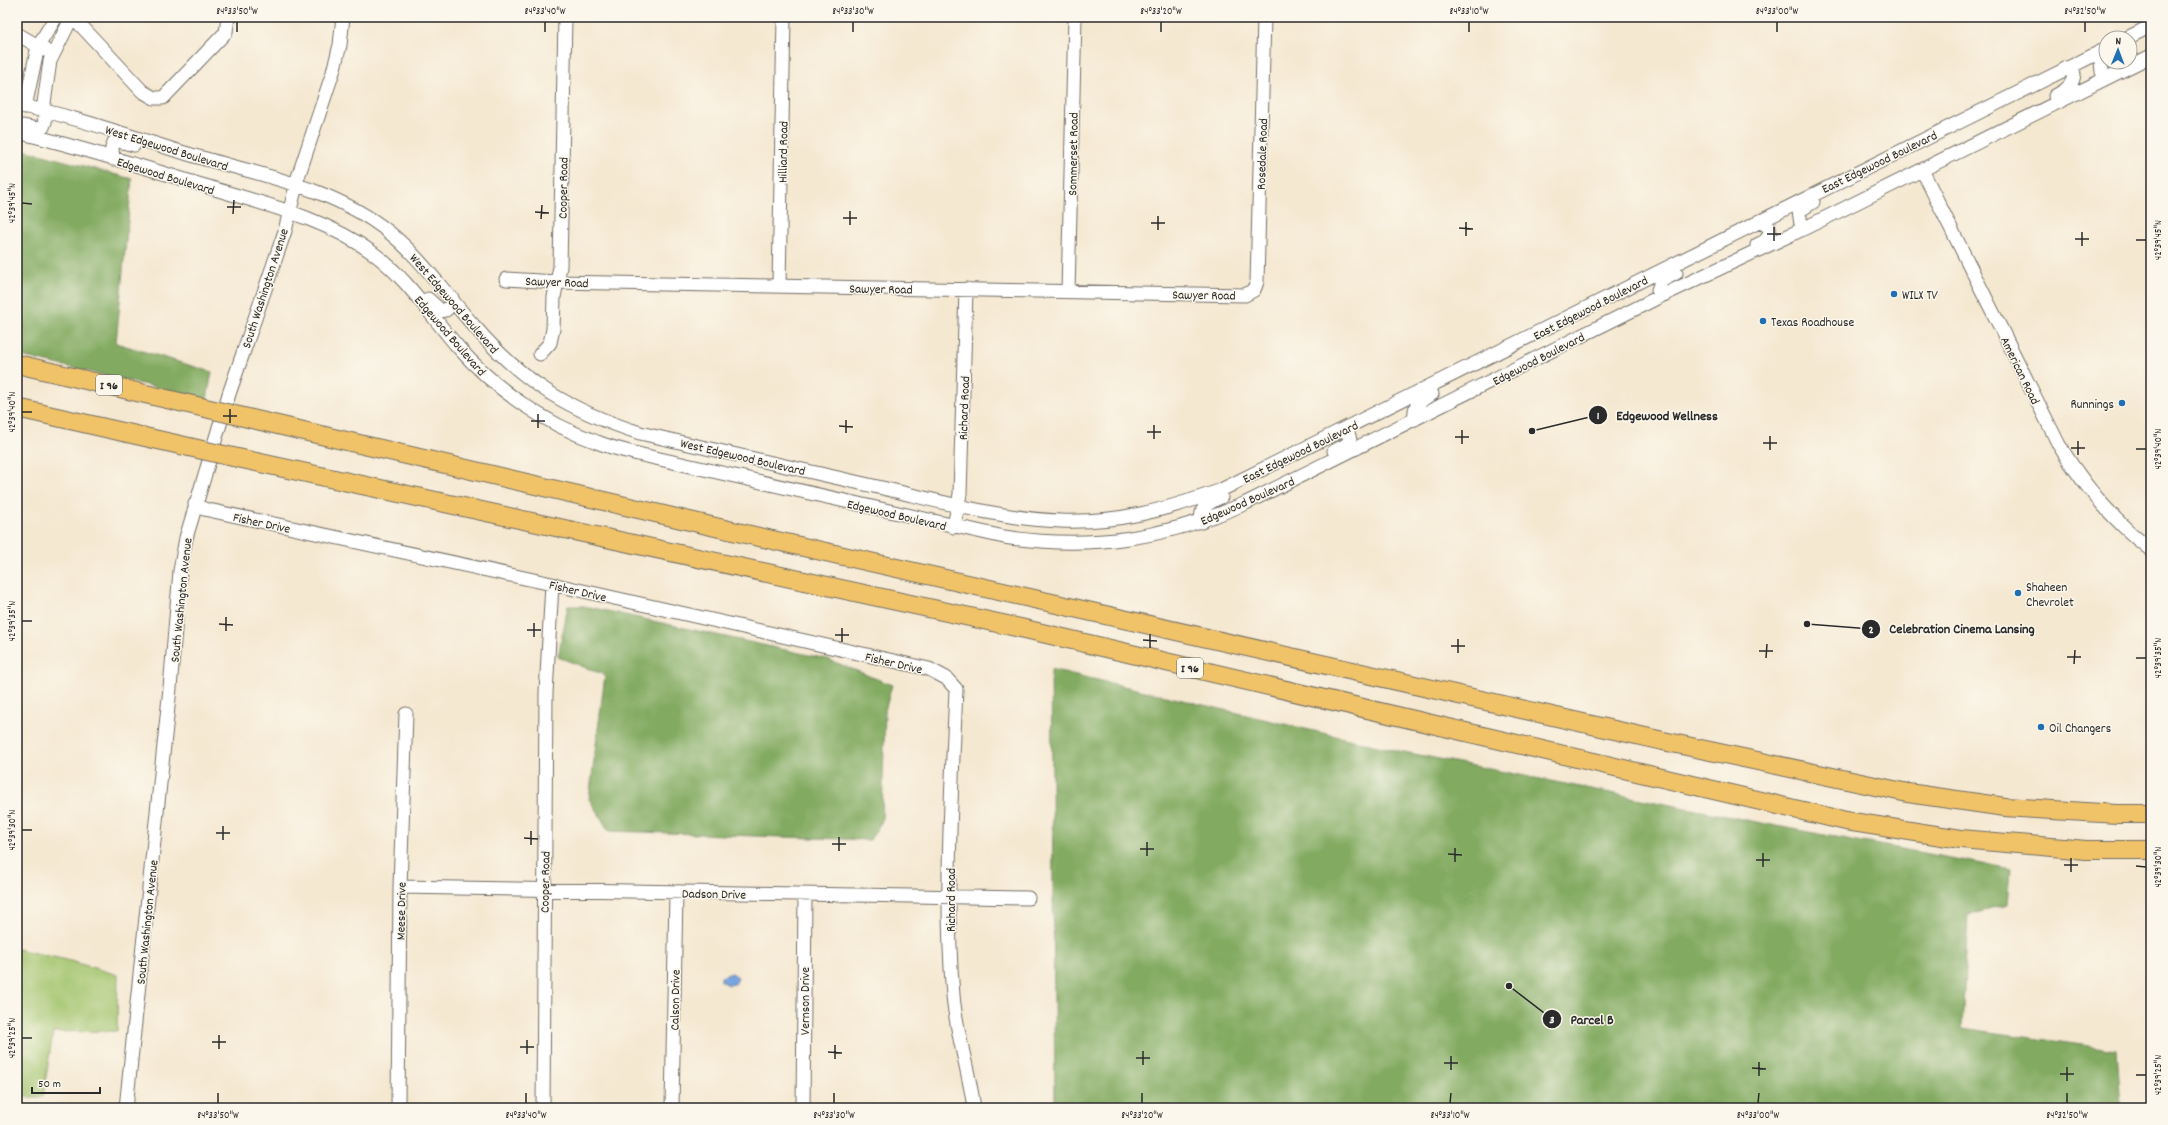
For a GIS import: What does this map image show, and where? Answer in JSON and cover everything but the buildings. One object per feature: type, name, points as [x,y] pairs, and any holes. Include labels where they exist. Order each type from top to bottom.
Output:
[{"type":"highway","name":"I 96","points":[[17,364],[724,529],[1647,737],[1900,791],[2005,807],[2117,814],[2151,814]]},
{"type":"highway","name":"I 96","points":[[17,408],[233,457],[1025,629],[1846,821],[1961,839],[2086,850],[2151,850]]},
{"type":"street","points":[[21,106],[38,46],[56,17]]},
{"type":"street","points":[[17,125],[38,129],[43,127],[45,122],[43,110],[52,54],[68,25],[68,17]]},
{"type":"street","points":[[73,17],[142,91],[154,98],[163,98],[226,32],[228,17]]},
{"type":"street","name":"South Washington Avenue","points":[[126,1108],[170,688],[180,571],[195,504],[284,231],[288,212],[297,186],[298,177],[334,72],[340,45],[343,17]]},
{"type":"street","name":"Cooper Road","points":[[540,354],[550,343],[554,329],[554,297],[560,268],[565,17]]},
{"type":"street","name":"Hilliard Road","points":[[779,286],[784,17]]},
{"type":"street","name":"Sommerset Road","points":[[1068,291],[1075,17]]},
{"type":"street","name":"Rosedale Road","points":[[1254,290],[1257,282],[1264,17]]},
{"type":"street","points":[[2138,32],[2151,26]]},
{"type":"street","points":[[17,34],[52,54]]},
{"type":"street","points":[[2138,41],[2151,34]]},
{"type":"street","name":"East Edgewood Boulevard","points":[[1060,521],[1130,517],[1168,509],[1219,491],[1272,466],[1712,246],[1759,221],[2098,53]]},
{"type":"street","name":"East Edgewood Boulevard","points":[[1807,227],[2151,56]]},
{"type":"street","points":[[1966,149],[1975,135],[2065,90],[2071,84],[2074,74],[2072,70],[2066,68]]},
{"type":"street","points":[[2103,70],[2106,78]]},
{"type":"street","name":"West Edgewood Boulevard","points":[[21,106],[43,110],[297,186],[333,200],[365,216],[389,232],[429,270],[474,327],[519,371],[545,392],[606,422],[640,433],[958,505],[1024,518],[1060,521]]},
{"type":"street","name":"Edgewood Boulevard","points":[[17,132],[66,144],[288,212],[324,224],[347,236],[391,268],[479,369],[532,411],[597,443],[642,455],[954,527],[1032,541],[1091,543],[1159,534],[1202,522],[1232,510],[1659,297],[1807,227]]},
{"type":"street","points":[[113,158],[112,148],[114,142],[118,141],[170,156],[188,154]]},
{"type":"street","points":[[1807,227],[1801,224],[1798,216],[1799,211],[1803,207],[1881,169],[1891,156]]},
{"type":"street","name":"American Road","points":[[1922,170],[2062,450],[2083,482],[2102,504],[2125,528],[2151,550]]},
{"type":"street","points":[[1714,272],[1726,259],[1769,237],[1769,227],[1759,221]]},
{"type":"street","points":[[1659,297],[1658,290],[1662,281],[1703,259],[1712,246]]},
{"type":"street","points":[[391,268],[405,273],[436,308],[441,311],[446,310],[451,304],[452,298]]},
{"type":"street","name":"Sawyer Road","points":[[506,279],[557,282],[1245,295],[1254,290]]},
{"type":"street","name":"Richard Road","points":[[954,527],[960,494],[966,289]]},
{"type":"street","points":[[1415,419],[1414,410],[1416,405],[1421,400],[1476,373],[1484,360]]},
{"type":"street","points":[[1288,483],[1293,472],[1346,445],[1350,440],[1347,428]]},
{"type":"street","points":[[1202,522],[1200,514],[1203,507],[1210,502],[1262,480],[1272,466]]},
{"type":"street","name":"Fisher Drive","points":[[195,504],[204,509],[552,584],[929,670],[946,678],[956,689]]},
{"type":"street","name":"Cooper Road","points":[[543,1108],[546,693],[552,584]]},
{"type":"street","name":"Richard Road","points":[[956,689],[948,897],[951,965],[956,1025],[974,1108]]},
{"type":"street","name":"Meese Drive","points":[[398,1108],[400,888],[406,714]]},
{"type":"street","name":"Dadson Drive","points":[[400,888],[1028,898]]},
{"type":"street","name":"Calson Drive","points":[[672,1108],[676,893]]},
{"type":"street","name":"Vernson Drive","points":[[803,1108],[805,895]]},
{"type":"green space","points":[[17,148],[132,179],[116,343],[212,372],[207,399],[17,355]]},
{"type":"green space","points":[[568,606],[584,606],[827,659],[892,685],[885,711],[882,821],[870,840],[609,831],[589,799],[605,675],[558,657]]},
{"type":"green space","points":[[1051,669],[1399,751],[1787,828],[2010,869],[2007,905],[1968,915],[1962,1028],[2117,1050],[2121,1108],[1055,1108]]},
{"type":"green space","points":[[17,949],[67,960],[118,975],[117,1031],[53,1032],[43,1097],[17,1097]]},
{"type":"water","points":[[732,973],[738,977],[736,983],[729,985],[721,981],[721,977]]},
{"type":"place","name":"WILX TV","points":[[1894,294]]},
{"type":"place","name":"Texas Roadhouse","points":[[1763,321]]},
{"type":"place","name":"Runnings","points":[[2122,403]]},
{"type":"place","name":"Edgewood Wellness","points":[[1532,431]]},
{"type":"place","name":"Shaheen Chevrolet","points":[[2018,593]]},
{"type":"place","name":"Celebration Cinema Lansing","points":[[1807,624]]},
{"type":"place","name":"Oil Changers","points":[[2041,727]]},
{"type":"place","name":"Parcel B","points":[[1509,986]]}]
